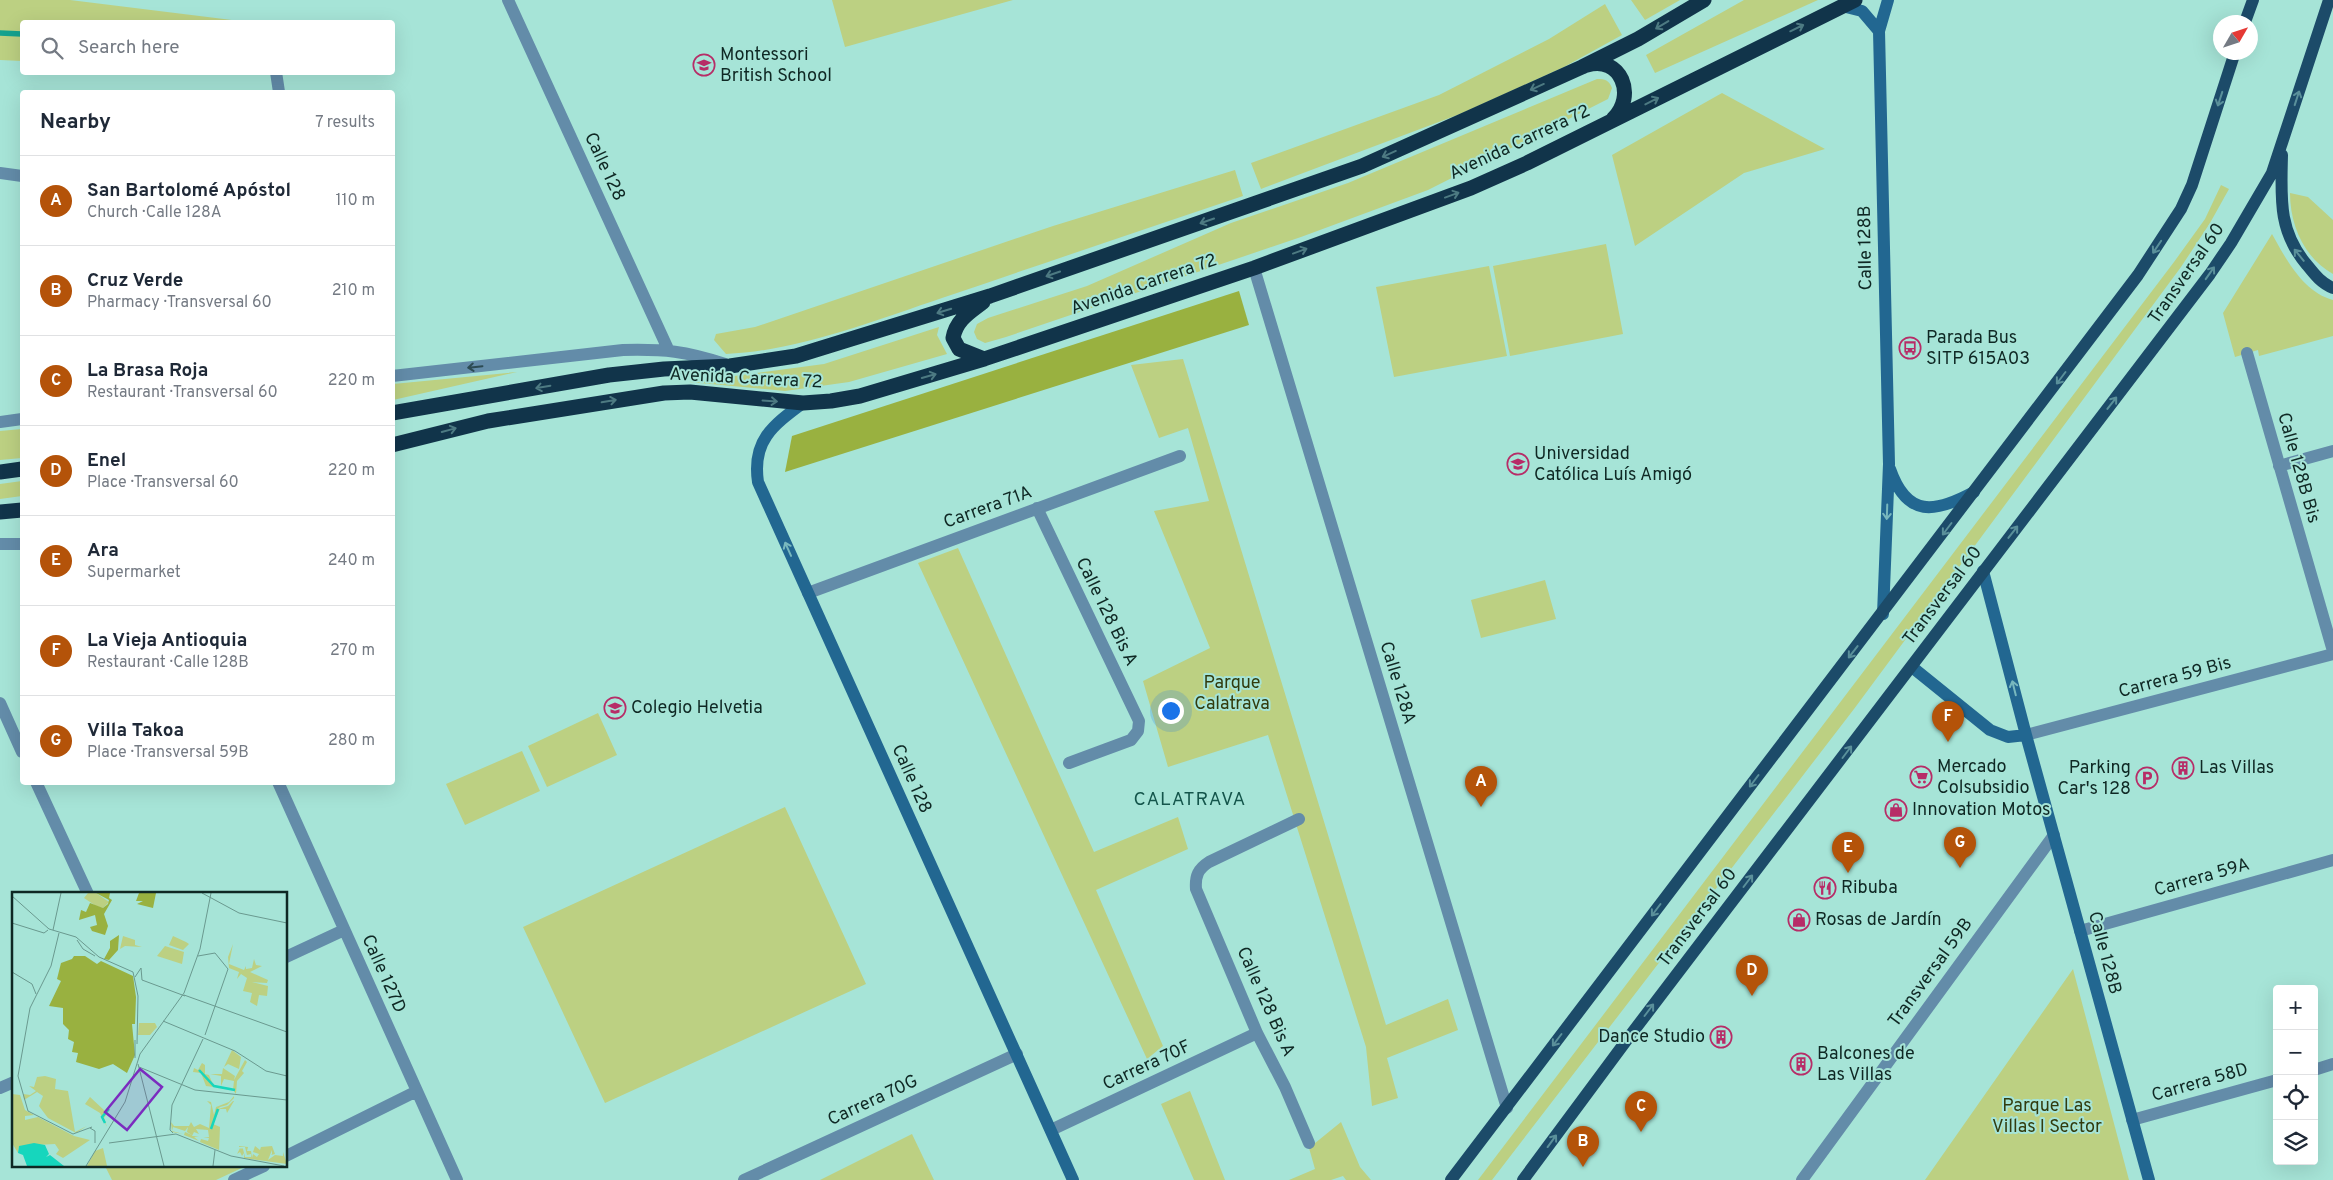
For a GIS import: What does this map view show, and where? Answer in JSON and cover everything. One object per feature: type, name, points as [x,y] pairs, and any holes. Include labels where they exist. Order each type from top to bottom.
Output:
[{"type":"highway","name":"Avenida Carrera 72","points":[[395,412],[609,375],[664,369],[730,366],[810,352],[990,296],[1362,166],[1582,67],[1638,39],[1704,0]]},
{"type":"highway","name":"Avenida Carrera 72","points":[[396,445],[488,420],[664,393],[690,392],[803,403],[860,396],[984,359],[1254,268],[1471,188],[1608,123],[1849,3]]},
{"type":"highway","points":[[1582,67],[1602,64],[1612,69],[1620,77],[1625,87],[1626,98],[1622,109],[1608,123]]},
{"type":"highway","points":[[984,359],[959,348],[953,338],[954,328],[960,320],[990,296]]},
{"type":"highway","points":[[0,472],[20,469]]},
{"type":"highway","points":[[0,512],[20,510]]},
{"type":"main road","points":[[2248,15],[2253,0]]},
{"type":"main road","name":"Transversal 60","points":[[1523,1180],[1629,1037],[2205,281],[2255,204],[2272,173],[2329,0]]},
{"type":"main road","points":[[1451,1180],[1883,614],[2138,275],[2181,209],[2192,185],[2232,60]]},
{"type":"main road","points":[[2282,144],[2282,216],[2294,250],[2323,284],[2333,288]]},
{"type":"street","name":"Calle 128","points":[[508,0],[668,349]]},
{"type":"street","name":"Calle 128B","points":[[1883,614],[1889,464],[1878,31],[1888,0]]},
{"type":"street","points":[[1849,3],[1862,11],[1878,31]]},
{"type":"street","points":[[276,75],[279,90]]},
{"type":"street","points":[[0,173],[20,176]]},
{"type":"street","name":"Calle 128A","points":[[1254,268],[1507,1108]]},
{"type":"street","name":"Avenida Carrera 72","points":[[395,376],[623,350],[668,349],[730,366]]},
{"type":"street","name":"Calle 128B Bis","points":[[2247,353],[2333,652]]},
{"type":"street","name":"Calle 128","points":[[803,403],[782,419],[763,439],[757,454],[758,482],[1073,1180]]},
{"type":"street","points":[[0,422],[20,419]]},
{"type":"street","points":[[2279,466],[2333,451]]},
{"type":"street","name":"Carrera 71A","points":[[808,593],[1180,456]]},
{"type":"street","name":"Calle 128B","points":[[1889,464],[1895,482],[1902,494],[1911,503],[1919,506],[1944,506],[1976,490]]},
{"type":"street","name":"Calle 128 Bis A","points":[[1037,508],[1139,722],[1138,731],[1130,740],[1069,763]]},
{"type":"street","points":[[0,544],[20,544]]},
{"type":"street","name":"Calle 128B","points":[[1984,571],[2026,735],[2149,1180]]},
{"type":"street","name":"Carrera 59 Bis","points":[[2026,735],[2333,652]]},
{"type":"street","points":[[1912,667],[1990,730],[2008,736],[2026,735]]},
{"type":"street","points":[[0,703],[20,748]]},
{"type":"street","points":[[37,785],[87,892]]},
{"type":"street","name":"Calle 127D","points":[[279,785],[457,1180]]},
{"type":"street","name":"Calle 128 Bis A","points":[[1299,819],[1209,862],[1197,874],[1196,889],[1257,1033],[1285,1087],[1309,1143]]},
{"type":"street","name":"Transversal 59B","points":[[1802,1180],[2054,835]]},
{"type":"street","name":"Carrera 59A","points":[[2080,930],[2333,860]]},
{"type":"street","points":[[288,956],[344,930]]},
{"type":"street","name":"Carrera 70F","points":[[1051,1130],[1257,1033]]},
{"type":"street","name":"Carrera 70G","points":[[744,1180],[1017,1054]]},
{"type":"street","points":[[2318,1069],[2333,1064]]},
{"type":"street","name":"Carrera 58D","points":[[2132,1120],[2273,1081]]},
{"type":"street","points":[[0,1088],[12,1083]]},
{"type":"street","points":[[288,1155],[417,1091]]},
{"type":"street","points":[[234,1180],[260,1168]]},
{"type":"green space","points":[[0,0],[70,0],[232,20],[20,20],[20,61],[0,60]]},
{"type":"green space","points":[[832,0],[1013,0],[845,47]]},
{"type":"green space","points":[[1631,0],[1680,0],[1645,20]]},
{"type":"green space","points":[[1744,0],[1818,0],[1655,73],[1646,55]]},
{"type":"green space","points":[[1605,4],[1622,35],[1564,67],[1460,114],[1261,189],[1251,163],[1439,95],[1549,39]]},
{"type":"green space","points":[[1597,79],[1606,80],[1610,83],[1612,88],[1608,99],[1428,190],[1301,237],[1006,337],[985,343],[977,339],[974,332],[977,324],[988,318],[1087,286],[1231,223],[1348,183]]},
{"type":"green space","points":[[1722,93],[1825,149],[1744,173],[1635,246],[1612,155]]},
{"type":"green space","points":[[1235,170],[1243,196],[835,334],[753,352],[726,354],[714,340],[716,334],[755,327],[1053,226]]},
{"type":"green space","points":[[2221,185],[2229,189],[2210,223],[2181,267],[1854,709],[1492,1180],[1478,1180],[2174,262],[2205,219]]},
{"type":"green space","points":[[2290,193],[2308,197],[2333,220],[2333,274],[2314,259],[2301,240],[2293,217]]},
{"type":"green space","points":[[2272,234],[2296,273],[2304,282],[2322,296],[2333,300],[2333,336],[2259,356],[2258,350],[2235,357],[2223,313]]},
{"type":"green space","points":[[1606,244],[1623,334],[1510,356],[1493,266]]},
{"type":"green space","points":[[1489,266],[1507,356],[1394,377],[1376,287]]},
{"type":"green space","points":[[1239,291],[1249,325],[785,472],[792,436]]},
{"type":"green space","points":[[939,327],[937,335],[947,354],[849,382],[785,391],[689,382],[824,364]]},
{"type":"green space","name":"Parque Calatrava","points":[[1183,359],[1386,1025],[1448,999],[1458,1030],[1387,1058],[1398,1098],[1372,1106],[1366,1047],[1268,735],[1168,767],[1143,681],[1210,648],[1154,511],[1209,501],[1188,428],[1159,438],[1131,365]]},
{"type":"green space","points":[[517,372],[395,400],[395,384]]},
{"type":"green space","points":[[20,429],[20,458],[0,460],[0,431]]},
{"type":"green space","points":[[20,481],[20,496],[0,499],[0,484]]},
{"type":"green space","points":[[958,548],[1094,852],[1178,817],[1188,849],[1096,890],[1163,1046],[1147,1059],[918,563]]},
{"type":"green space","points":[[1545,580],[1556,619],[1481,638],[1471,600]]},
{"type":"green space","points":[[598,713],[617,755],[547,787],[528,746]]},
{"type":"green space","points":[[522,751],[540,791],[465,825],[446,784]]},
{"type":"green space","points":[[785,807],[866,984],[605,1103],[523,927]]},
{"type":"green space","name":"Parque Las Villas I Sector","points":[[2073,969],[2129,1180],[1925,1180]]},
{"type":"green space","points":[[1190,1091],[1225,1180],[1194,1180],[1161,1104]]},
{"type":"green space","points":[[1341,1122],[1360,1167],[1371,1180],[1346,1180],[1343,1176],[1331,1180],[1289,1180],[1315,1169],[1309,1148]]},
{"type":"green space","points":[[912,1134],[934,1180],[820,1180]]},
{"type":"green space","points":[[106,1168],[242,1168],[216,1180],[112,1180]]},
{"type":"waterway","points":[[0,33],[20,34]]},
{"type":"place","name":"Montessori British School","points":[[704,65]]},
{"type":"place","name":"Parada Bus SITP 615A03","points":[[1910,348]]},
{"type":"place","name":"Universidad Católica Luís Amigó","points":[[1518,464]]},
{"type":"place","name":"Colegio Helvetia","points":[[615,708]]},
{"type":"place","name":"La Vieja Antioquia","points":[[1948,742]]},
{"type":"place","name":"Las Villas","points":[[2183,768]]},
{"type":"place","name":"Mercado Colsubsidio","points":[[1921,777]]},
{"type":"place","name":"Parking Car's 128","points":[[2147,778]]},
{"type":"place","name":"San Bartolomé Apóstol","points":[[1481,807]]},
{"type":"place","name":"Innovation Motos","points":[[1896,810]]},
{"type":"place","name":"Villa Takoa","points":[[1960,868]]},
{"type":"place","name":"Ara","points":[[1848,873]]},
{"type":"place","name":"Ribuba","points":[[1825,888]]},
{"type":"place","name":"Rosas de Jardín","points":[[1799,920]]},
{"type":"place","name":"Enel","points":[[1752,996]]},
{"type":"place","name":"Dance Studio","points":[[1721,1037]]},
{"type":"place","name":"Balcones de Las Villas","points":[[1801,1064]]},
{"type":"place","name":"La Brasa Roja","points":[[1641,1132]]},
{"type":"place","name":"Cruz Verde","points":[[1583,1167]]},
{"type":"district","name":"CALATRAVA","points":[[1190,800]]}]
